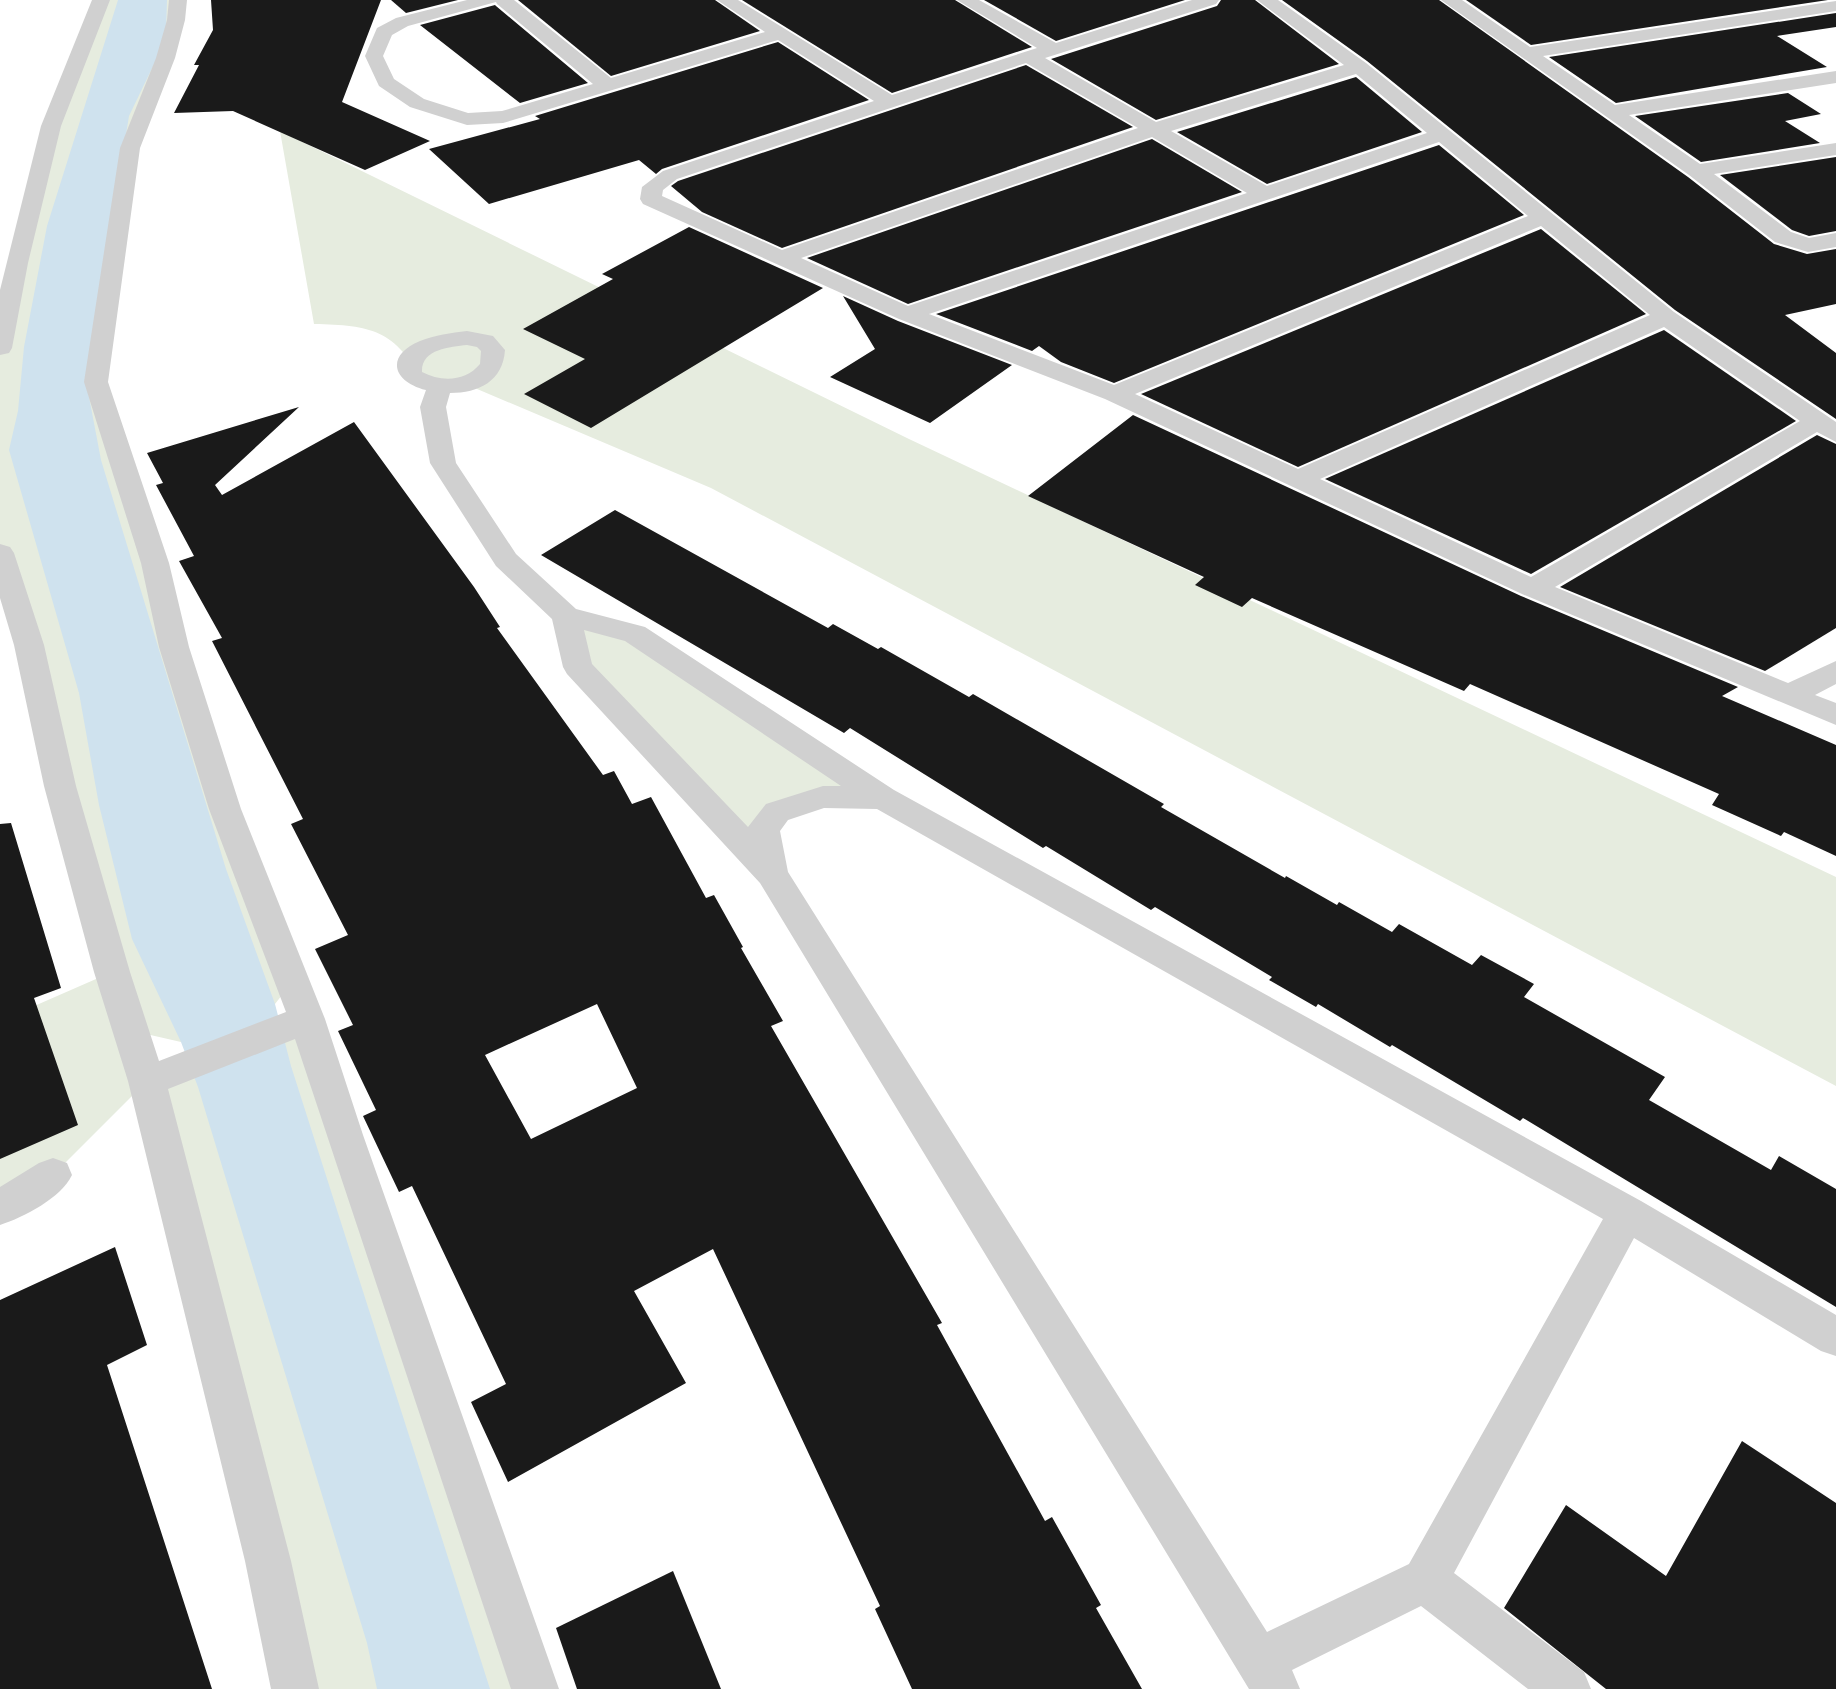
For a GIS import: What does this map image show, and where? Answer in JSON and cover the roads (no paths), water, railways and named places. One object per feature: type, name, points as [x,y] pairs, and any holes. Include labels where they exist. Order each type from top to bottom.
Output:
[{"type":"street","points":[[0,348],[17,263],[51,126],[101,0]]},
{"type":"street","points":[[178,0],[173,42],[166,64],[140,115],[130,148],[96,382],[155,563],[174,647],[225,809],[307,1019],[344,1135],[535,1689]]},
{"type":"street","points":[[488,0],[402,22],[384,32],[374,56],[386,82],[417,103],[467,119],[503,117],[779,34]]},
{"type":"street","points":[[503,0],[607,85]]},
{"type":"street","points":[[726,0],[890,102]]},
{"type":"street","points":[[966,0],[1054,51]]},
{"type":"street","points":[[1210,0],[1054,51],[1028,56],[670,175],[653,187],[651,199],[906,314],[1114,394],[1532,588],[1836,715]]},
{"type":"street","points":[[1266,0],[1359,67],[1666,317],[1827,427],[1532,588]]},
{"type":"street","points":[[1450,0],[1696,171],[1783,237],[1808,244],[1836,240]]},
{"type":"street","points":[[1526,53],[1836,6]]},
{"type":"street","points":[[1028,56],[1263,194]]},
{"type":"street","points":[[782,257],[1153,130],[1359,67]]},
{"type":"street","points":[[1611,112],[1836,78]]},
{"type":"street","points":[[906,314],[1443,134]]},
{"type":"street","points":[[1696,171],[1836,149]]},
{"type":"street","points":[[1114,394],[1542,218]]},
{"type":"street","points":[[1296,480],[1666,317]]},
{"type":"street","points":[[439,387],[433,407],[443,463],[506,560],[566,616],[635,634],[883,798],[1627,1213],[1836,1337]]},
{"type":"street","points":[[0,553],[29,645],[60,786],[112,972],[147,1081],[268,1561],[295,1689]]},
{"type":"street","points":[[566,616],[578,667],[771,874],[1268,1674],[1425,1580],[1627,1213]]},
{"type":"street","points":[[1790,695],[1836,671]]},
{"type":"street","points":[[771,874],[763,829],[777,812],[823,797],[883,798]]},
{"type":"street","points":[[147,1081],[307,1019]]},
{"type":"street","points":[[0,1208],[53,1175]]},
{"type":"street","points":[[1425,1580],[1567,1689]]},
{"type":"water","points":[[118,0],[167,0],[166,30],[156,60],[129,116],[86,381],[101,460],[226,869],[275,1004],[291,1066],[490,1689],[377,1689],[367,1643],[198,1087],[181,1042],[132,939],[99,805],[79,693],[9,450],[18,411],[24,347],[47,226]]}]
